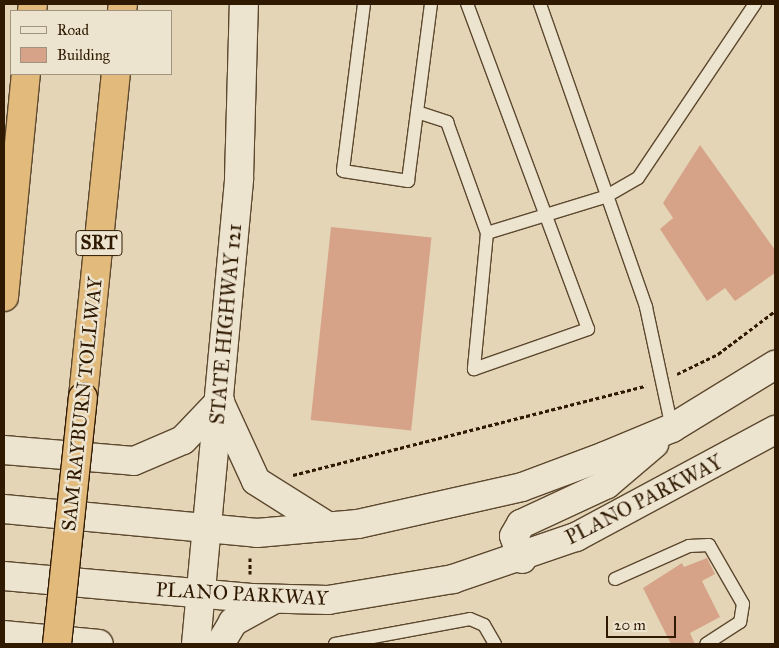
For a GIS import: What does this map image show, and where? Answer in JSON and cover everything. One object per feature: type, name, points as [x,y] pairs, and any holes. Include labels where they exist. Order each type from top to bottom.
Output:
[{"type":"highway","points":[[4,297],[26,75]]},
{"type":"highway","name":"SAM RAYBURN TOLLWAY","points":[[57,644],[116,75]]},
{"type":"main road","name":"STATE HIGHWAY 121","points":[[196,644],[220,401],[239,178],[246,6]]},
{"type":"main road","points":[[522,559],[514,536],[521,524],[607,484],[672,428],[775,365]]},
{"type":"main road","points":[[4,450],[134,461],[183,440],[220,401],[256,481],[329,527]]},
{"type":"main road","points":[[4,509],[208,530],[257,533],[329,527],[441,508],[522,487],[672,428]]},
{"type":"main road","name":"PLANO PARKWAY","points":[[4,576],[273,600],[328,600],[453,578],[522,559],[576,537],[775,430]]},
{"type":"main road","points":[[220,644],[234,622],[273,600]]},
{"type":"main road","points":[[4,635],[99,644]]},
{"type":"lane","points":[[364,4],[343,171],[408,181],[431,4]]},
{"type":"lane","points":[[416,112],[447,122],[486,233],[474,369],[588,329],[467,4]]},
{"type":"lane","points":[[540,4],[646,307],[672,428]]},
{"type":"lane","points":[[486,233],[546,213],[606,197],[638,178],[750,6]]},
{"type":"lane","points":[[615,579],[625,579],[689,546],[708,545],[743,604],[740,622],[706,644]]},
{"type":"lane","points":[[336,644],[470,619],[484,625],[495,644]]},
{"type":"path","points":[[285,476],[662,381],[718,354],[775,312]]},
{"type":"path","points":[[250,555],[250,582]]},
{"type":"building","points":[[700,145],[775,250],[775,273],[735,301],[725,288],[707,301],[660,229],[673,218],[663,203]]},
{"type":"building","points":[[331,227],[431,238],[411,430],[311,420]]},
{"type":"building","points":[[707,558],[715,574],[702,581],[720,617],[690,633],[695,644],[671,644],[643,588],[682,563],[684,567]]}]
